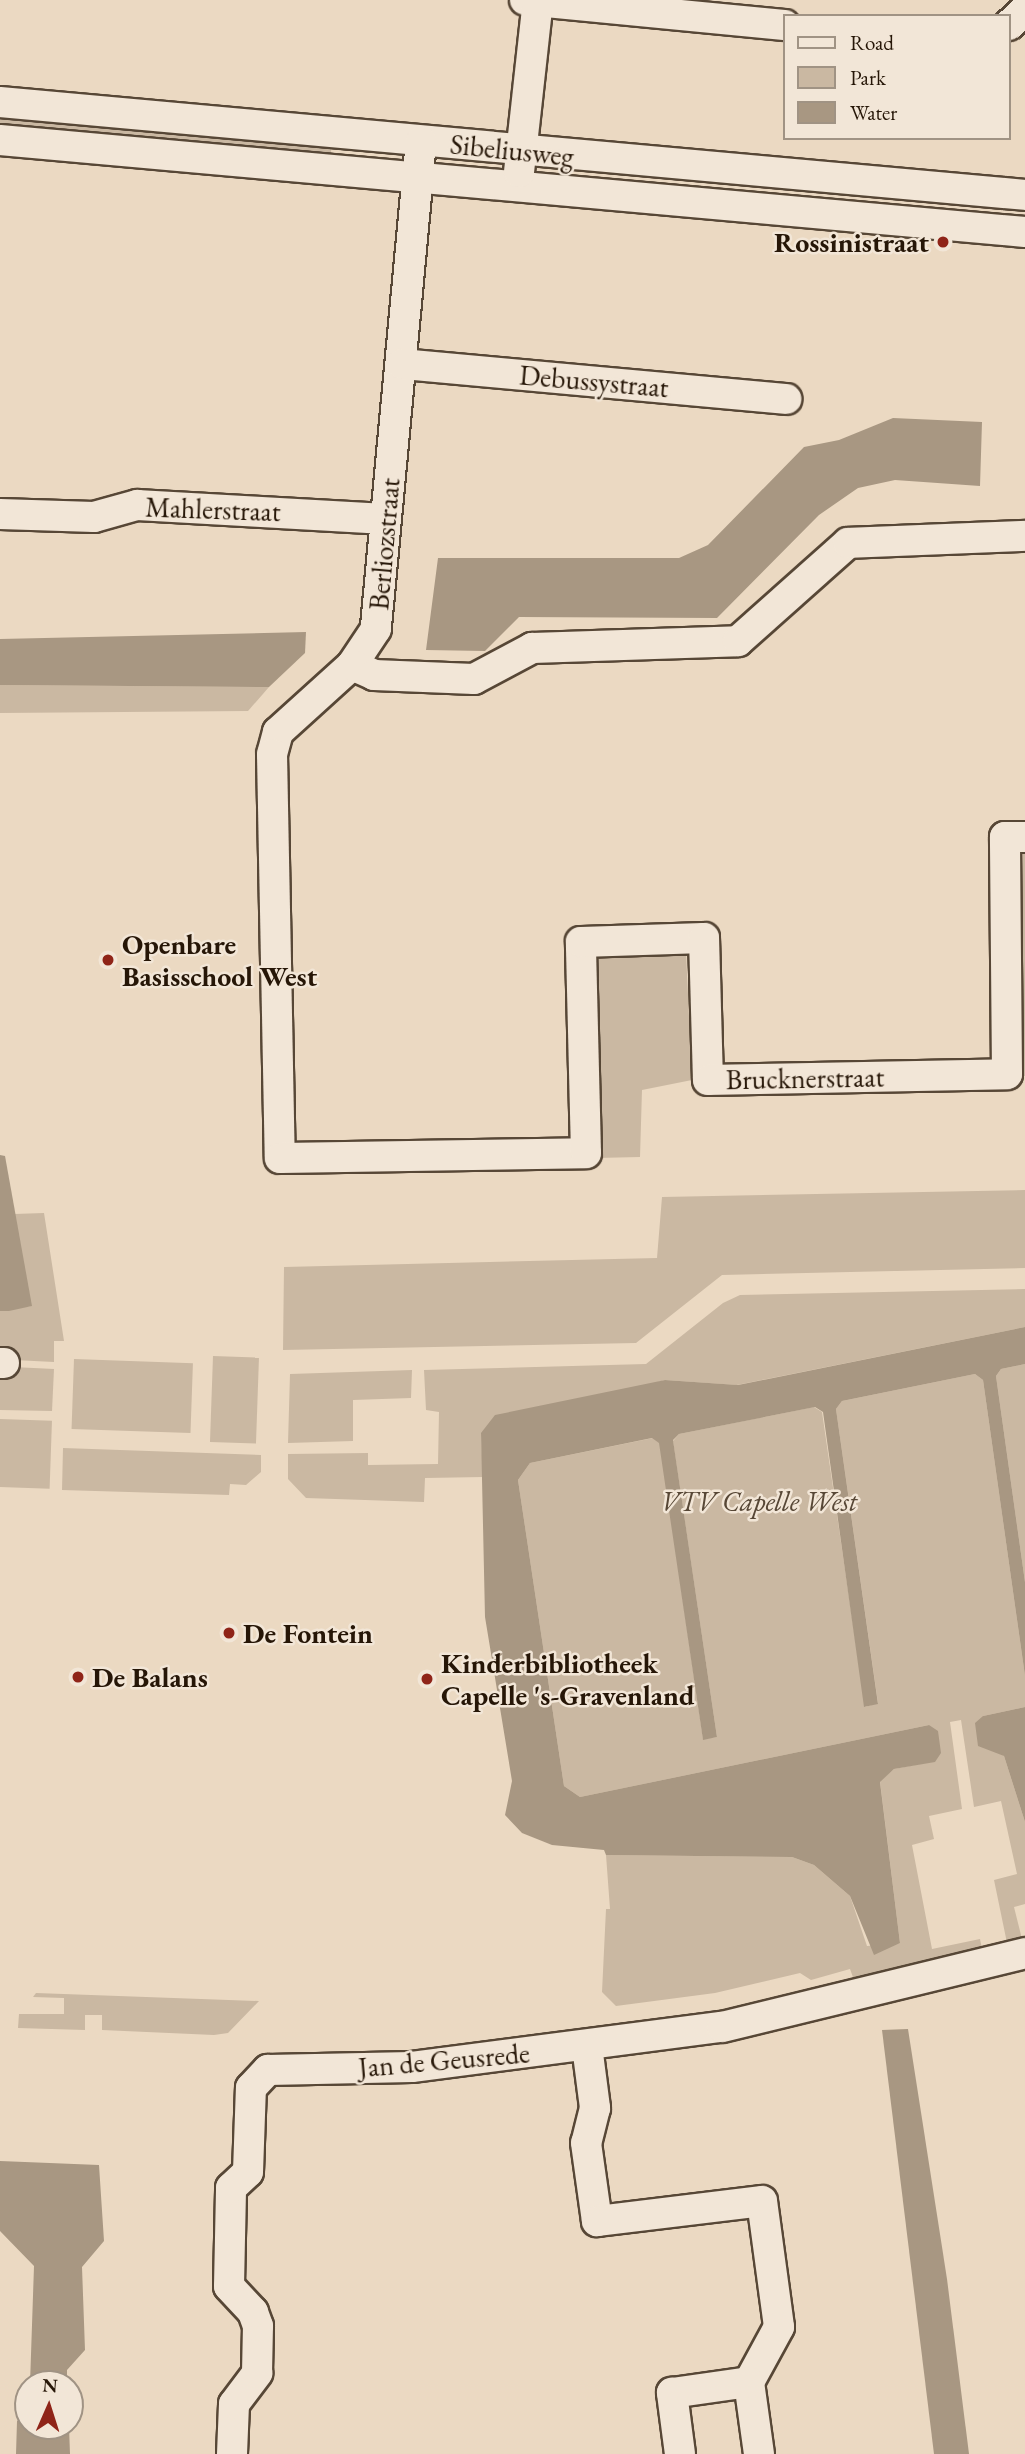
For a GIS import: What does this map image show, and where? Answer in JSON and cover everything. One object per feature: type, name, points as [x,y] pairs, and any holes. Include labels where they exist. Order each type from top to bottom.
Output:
[{"type":"street","points":[[518,189],[532,1],[783,25]]},
{"type":"street","points":[[1011,23],[1025,10]]},
{"type":"street","name":"Sibeliusweg","points":[[0,102],[521,152],[1025,195]]},
{"type":"street","name":"Sibeliusweg","points":[[0,139],[418,180],[1025,232]]},
{"type":"street","name":"Berliozstraat","points":[[280,1158],[272,754],[278,732],[352,665],[376,629],[421,141]]},
{"type":"street","name":"Debussystraat","points":[[402,364],[786,399]]},
{"type":"street","name":"Mahlerstraat","points":[[0,514],[94,517],[136,505],[386,519]]},
{"type":"street","points":[[352,665],[374,675],[474,679],[532,648],[738,641],[848,543],[1025,536]]},
{"type":"street","name":"Brucknerstraat","points":[[280,1158],[586,1153],[581,942],[704,939],[708,1080],[1007,1074],[1005,837],[1025,837]]},
{"type":"street","name":"Jan de Geusrede","points":[[232,2454],[234,2404],[257,2372],[257,2319],[229,2286],[227,2276],[231,2188],[248,2172],[251,2088],[268,2070],[412,2067],[722,2027],[1025,1953]]},
{"type":"street","points":[[587,2046],[595,2108],[586,2143],[597,2221],[762,2201],[779,2327],[748,2382],[759,2454]]},
{"type":"street","points":[[680,2454],[672,2393],[748,2382]]},
{"type":"green space","points":[[0,115],[332,144],[330,160],[0,131]]},
{"type":"green space","points":[[0,685],[269,687],[248,711],[0,713]]},
{"type":"green space","points":[[1017,846],[1025,846],[1025,1076],[1021,1076]]},
{"type":"green space","points":[[686,952],[692,1080],[642,1090],[640,1157],[596,1158],[594,954]]},
{"type":"green space","points":[[1025,1190],[1025,1268],[722,1275],[636,1343],[283,1350],[284,1267],[657,1258],[662,1197]]},
{"type":"green space","points":[[44,1213],[64,1341],[54,1341],[54,1362],[14,1360],[0,1351],[0,1311],[31,1306],[14,1214]]},
{"type":"green space","points":[[1025,1289],[1025,1327],[737,1385],[665,1380],[481,1434],[483,1477],[425,1478],[424,1502],[306,1498],[288,1479],[288,1454],[368,1453],[368,1465],[438,1464],[439,1412],[426,1410],[424,1370],[646,1364],[723,1303],[740,1295]]},
{"type":"green space","points":[[213,1356],[259,1358],[256,1444],[210,1442]]},
{"type":"green space","points":[[74,1359],[193,1363],[190,1433],[72,1429]]},
{"type":"green space","points":[[1025,1364],[1025,1582],[996,1376],[1001,1369]]},
{"type":"green space","points":[[13,1367],[54,1369],[52,1411],[0,1410],[0,1376]]},
{"type":"green space","points":[[412,1370],[411,1398],[353,1400],[353,1441],[288,1443],[290,1374]]},
{"type":"green space","name":"VTV Capelle West","points":[[975,1374],[983,1380],[1025,1676],[1025,1707],[983,1716],[996,1750],[1004,1756],[1025,1822],[1025,1904],[1014,1907],[1022,1939],[1007,1943],[994,1880],[1017,1874],[1001,1801],[974,1807],[961,1720],[950,1722],[962,1809],[929,1816],[934,1839],[912,1845],[932,1949],[980,1939],[982,1949],[854,1980],[850,1969],[811,1980],[800,1973],[715,1993],[616,2006],[602,1992],[606,1909],[610,1909],[606,1855],[792,1857],[814,1865],[850,1896],[867,1946],[900,1943],[880,1781],[894,1769],[935,1761],[929,1725],[580,1797],[564,1786],[518,1480],[530,1463],[653,1438],[660,1443],[703,1739],[717,1737],[673,1441],[679,1434],[814,1407],[822,1412],[865,1707],[878,1703],[836,1409],[842,1401]]},
{"type":"green space","points":[[0,1419],[52,1421],[50,1489],[0,1487]]},
{"type":"green space","points":[[63,1448],[261,1455],[261,1472],[246,1485],[230,1484],[229,1495],[62,1490]]},
{"type":"green space","points":[[36,1993],[259,2001],[228,2033],[214,2035],[102,2030],[102,2015],[85,2015],[85,2030],[18,2028],[19,2014],[64,2014],[64,1998],[33,1997]]},
{"type":"water","points":[[893,418],[982,422],[980,486],[895,480],[858,488],[819,515],[717,618],[519,617],[485,651],[426,650],[438,558],[679,558],[708,545],[804,447],[839,440]]},
{"type":"water","points":[[306,632],[305,653],[269,687],[0,685],[0,639]]},
{"type":"water","points":[[0,1155],[5,1156],[32,1306],[9,1311],[0,1311]]},
{"type":"water","points":[[1025,1327],[1025,1364],[1001,1369],[996,1376],[1025,1582],[1025,1676],[983,1380],[975,1374],[842,1401],[836,1409],[878,1704],[864,1707],[823,1412],[815,1407],[679,1434],[673,1440],[717,1737],[703,1740],[659,1443],[652,1438],[530,1463],[518,1480],[564,1786],[580,1797],[929,1725],[938,1731],[941,1753],[935,1762],[894,1769],[880,1782],[900,1943],[874,1955],[850,1896],[814,1865],[792,1857],[606,1855],[604,1850],[552,1845],[522,1833],[505,1815],[512,1781],[485,1617],[481,1433],[495,1415],[665,1380],[738,1385]]},
{"type":"water","points":[[1025,1707],[1025,1822],[1004,1756],[978,1746],[975,1723],[983,1716]]},
{"type":"water","points":[[908,2029],[947,2279],[969,2454],[934,2454],[882,2030]]},
{"type":"water","points":[[0,2161],[99,2165],[104,2241],[82,2267],[85,2350],[67,2370],[30,2370],[34,2266],[0,2231]]},
{"type":"water","points":[[16,2440],[70,2440],[70,2454],[16,2454]]},
{"type":"place","name":"Rossinistraat","points":[[943,242]]},
{"type":"place","name":"Openbare Basisschool West","points":[[108,960]]},
{"type":"place","name":"De Fontein","points":[[229,1633]]},
{"type":"place","name":"De Balans","points":[[78,1677]]},
{"type":"place","name":"Kinderbibliotheek Capelle 's-Gravenland","points":[[427,1679]]}]
